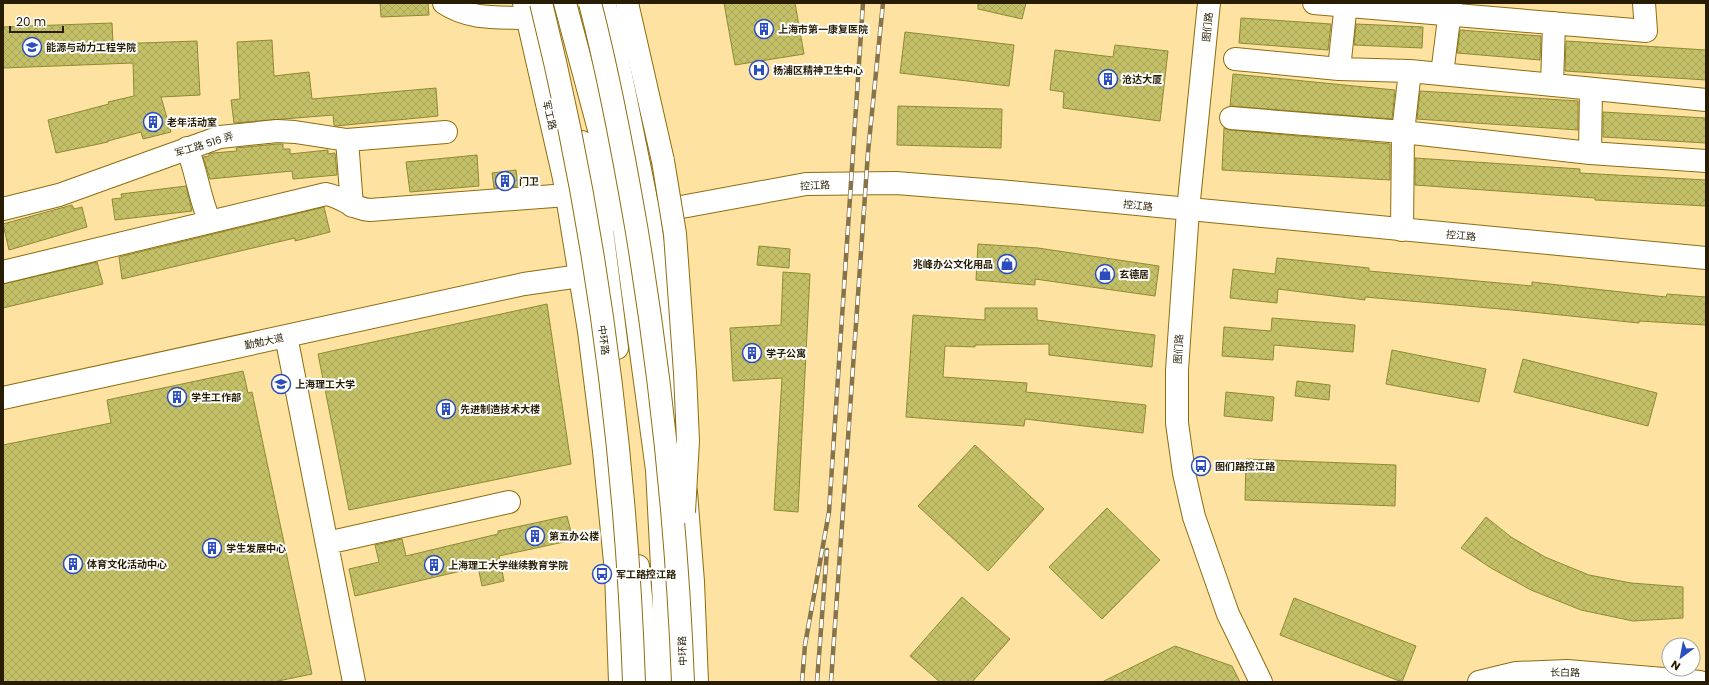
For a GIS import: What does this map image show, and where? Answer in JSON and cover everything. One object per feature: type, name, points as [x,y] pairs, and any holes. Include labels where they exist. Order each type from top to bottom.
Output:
[{"type":"main road","points":[[444,3],[459,12],[475,16],[531,8]]},
{"type":"main road","points":[[547,3],[601,222],[629,468],[649,682]]},
{"type":"main road","points":[[565,3],[623,219],[657,470],[668,682]]},
{"type":"main road","name":"中环路","points":[[590,3],[626,167],[649,305],[666,444],[679,583],[683,682]]},
{"type":"main road","points":[[604,3],[613,34],[649,214],[681,442],[693,582],[697,682]]},
{"type":"main road","points":[[627,3],[663,161],[675,241],[685,374],[688,441],[679,583]]},
{"type":"main road","name":"图们路","points":[[1209,3],[1188,210],[1177,370],[1177,423],[1184,473],[1194,517],[1228,614],[1261,682]]},
{"type":"main road","points":[[1314,3],[1450,9],[1554,23],[1646,31],[1644,3]]},
{"type":"main road","points":[[1339,69],[1345,4]]},
{"type":"main road","name":"军工路","points":[[531,8],[573,227],[604,451],[616,572],[620,682]]},
{"type":"main road","name":"中环路","points":[[531,8],[578,175],[601,312],[620,472],[631,584],[634,682]]},
{"type":"main road","points":[[1442,74],[1450,9]]},
{"type":"main road","points":[[1552,85],[1554,23]]},
{"type":"main road","points":[[1235,59],[1339,69],[1410,71],[1706,100]]},
{"type":"main road","points":[[1402,230],[1403,132],[1410,71]]},
{"type":"main road","points":[[1590,152],[1591,89]]},
{"type":"main road","points":[[1231,118],[1403,132],[1590,152],[1706,161]]},
{"type":"main road","name":"军工路 516 弄","points":[[3,209],[60,195],[220,137],[276,131],[295,132],[347,140],[446,132]]},
{"type":"main road","points":[[347,140],[352,206]]},
{"type":"main road","points":[[188,148],[193,162],[202,201],[210,222]]},
{"type":"main road","name":"控江路","points":[[573,227],[623,219],[806,184],[896,183],[1010,192],[1706,258]]},
{"type":"main road","points":[[3,272],[326,194],[335,196],[352,206],[370,210],[567,195]]},
{"type":"main road","name":"勤勉大道","points":[[3,398],[524,284],[580,276]]},
{"type":"main road","points":[[286,336],[354,682]]},
{"type":"main road","points":[[610,511],[629,468]]},
{"type":"main road","points":[[327,543],[509,502]]},
{"type":"main road","name":"长白路","points":[[1479,682],[1516,673],[1567,671],[1700,682]]},
{"type":"building","points":[[380,3],[428,3],[429,15],[381,17]]},
{"type":"building","name":"上海市第一康复医院","points":[[724,3],[795,3],[804,54],[735,65]]},
{"type":"building","points":[[978,3],[1026,3],[1022,19],[978,9]]},
{"type":"building","points":[[1241,18],[1331,24],[1328,50],[1239,43]]},
{"type":"building","points":[[112,23],[113,44],[197,41],[200,95],[161,97],[171,132],[143,139],[141,132],[108,142],[56,153],[48,120],[109,104],[108,102],[134,96],[133,63],[3,68],[3,27]]},
{"type":"building","points":[[1356,24],[1423,27],[1422,48],[1354,45]]},
{"type":"building","points":[[1460,30],[1541,36],[1540,60],[1457,53]]},
{"type":"building","points":[[905,32],[1014,45],[1009,86],[900,73]]},
{"type":"building","points":[[272,40],[274,76],[309,72],[312,99],[436,88],[438,116],[336,126],[334,125],[333,115],[234,123],[231,100],[240,99],[237,42]]},
{"type":"building","points":[[1566,41],[1706,50],[1706,80],[1565,71]]},
{"type":"building","name":"沧达大厦","points":[[1115,45],[1168,51],[1160,121],[1063,108],[1064,92],[1050,90],[1055,50],[1113,57]]},
{"type":"building","points":[[1233,74],[1395,90],[1392,119],[1230,106]]},
{"type":"building","points":[[1420,91],[1578,101],[1578,130],[1417,119]]},
{"type":"building","points":[[898,106],[1002,109],[1001,148],[897,145]]},
{"type":"building","points":[[1603,112],[1706,118],[1706,143],[1603,137]]},
{"type":"building","points":[[1224,128],[1230,130],[1390,144],[1390,180],[1222,170]]},
{"type":"building","points":[[283,144],[283,149],[290,149],[290,154],[328,150],[328,154],[335,153],[337,175],[293,179],[292,171],[210,179],[203,157],[209,156],[209,154],[213,153],[237,151],[236,148]]},
{"type":"building","points":[[477,155],[479,186],[410,192],[406,162]]},
{"type":"building","points":[[1415,158],[1580,169],[1580,173],[1706,180],[1706,206],[1595,200],[1595,198],[1415,185]]},
{"type":"building","name":"门卫","points":[[516,170],[518,186],[494,188],[492,173]]},
{"type":"building","points":[[186,186],[192,211],[115,220],[112,199],[122,198],[121,194]]},
{"type":"building","points":[[72,205],[74,209],[82,207],[87,227],[9,250],[3,224]]},
{"type":"building","points":[[324,207],[330,232],[295,241],[295,238],[122,279],[119,257]]},
{"type":"building","points":[[978,244],[1038,248],[1159,266],[1155,296],[1035,279],[1035,285],[976,280]]},
{"type":"building","points":[[759,246],[790,249],[789,268],[757,265]]},
{"type":"building","points":[[1277,258],[1369,268],[1369,271],[1532,286],[1532,282],[1666,297],[1667,294],[1706,297],[1706,325],[1639,321],[1639,323],[1365,297],[1365,300],[1278,289],[1277,303],[1230,298],[1233,269],[1275,274]]},
{"type":"building","points":[[97,262],[103,284],[3,308],[3,284]]},
{"type":"building","points":[[783,272],[810,274],[798,512],[774,510],[782,378],[733,381],[730,328],[781,325]]},
{"type":"building","name":"先进制造技术大楼","points":[[547,304],[571,464],[349,510],[318,354]]},
{"type":"building","points":[[985,308],[1037,308],[1037,320],[1155,335],[1152,367],[1049,355],[1049,344],[975,345],[975,347],[945,346],[943,377],[1027,383],[1026,392],[1146,405],[1143,433],[1025,419],[1024,426],[906,417],[913,315],[985,320]]},
{"type":"building","points":[[1272,318],[1355,325],[1353,352],[1274,345],[1273,360],[1222,356],[1224,327],[1271,331]]},
{"type":"building","points":[[1392,350],[1486,369],[1479,402],[1386,384]]},
{"type":"building","points":[[1523,359],[1657,393],[1648,426],[1514,392]]},
{"type":"building","points":[[243,371],[248,393],[252,392],[312,674],[273,682],[3,682],[3,445],[111,423],[107,400]]},
{"type":"building","points":[[1297,381],[1330,385],[1329,400],[1295,396]]},
{"type":"building","points":[[1226,392],[1274,397],[1272,421],[1224,416]]},
{"type":"building","points":[[975,445],[1044,509],[988,571],[918,506]]},
{"type":"building","points":[[1246,459],[1396,465],[1395,506],[1245,500]]},
{"type":"building","points":[[1107,508],[1160,560],[1102,619],[1049,567]]},
{"type":"building","name":"上海理工大学继续教育学院","points":[[567,516],[573,540],[499,556],[504,581],[482,586],[478,567],[355,596],[349,569],[379,562],[375,545],[402,539],[406,556],[498,534],[498,531]]},
{"type":"building","points":[[1486,517],[1511,537],[1545,557],[1589,575],[1631,583],[1683,587],[1683,618],[1633,621],[1581,610],[1531,590],[1491,568],[1461,548]]},
{"type":"building","points":[[962,597],[1010,639],[972,682],[940,682],[910,656]]},
{"type":"building","points":[[1294,598],[1416,646],[1402,682],[1280,635]]},
{"type":"building","points":[[1175,646],[1232,666],[1240,682],[1102,682]]},
{"type":"railway","points":[[802,682],[805,645],[829,512],[863,3]]},
{"type":"railway","points":[[831,682],[868,152],[883,3]]},
{"type":"railway","points":[[817,682],[827,550]]},
{"type":"place","name":"上海市第一康复医院","points":[[764,29]]},
{"type":"place","name":"能源与动力工程学院","points":[[32,47]]},
{"type":"place","name":"杨浦区精神卫生中心","points":[[759,70]]},
{"type":"place","name":"沧达大厦","points":[[1108,79]]},
{"type":"place","name":"老年活动室","points":[[153,122]]},
{"type":"place","name":"门卫","points":[[505,181]]},
{"type":"place","name":"兆峰办公文化用品","points":[[1007,264]]},
{"type":"place","name":"玄德居","points":[[1105,274]]},
{"type":"place","name":"学子公寓","points":[[752,353]]},
{"type":"place","name":"上海理工大学","points":[[281,384]]},
{"type":"place","name":"学生工作部","points":[[177,397]]},
{"type":"place","name":"先进制造技术大楼","points":[[446,409]]},
{"type":"place","name":"图们路控江路","points":[[1201,466]]},
{"type":"place","name":"第五办公楼","points":[[535,536]]},
{"type":"place","name":"学生发展中心","points":[[212,548]]},
{"type":"place","name":"体育文化活动中心","points":[[73,564]]},
{"type":"place","name":"上海理工大学继续教育学院","points":[[434,565]]},
{"type":"place","name":"军工路控江路","points":[[602,574]]}]
